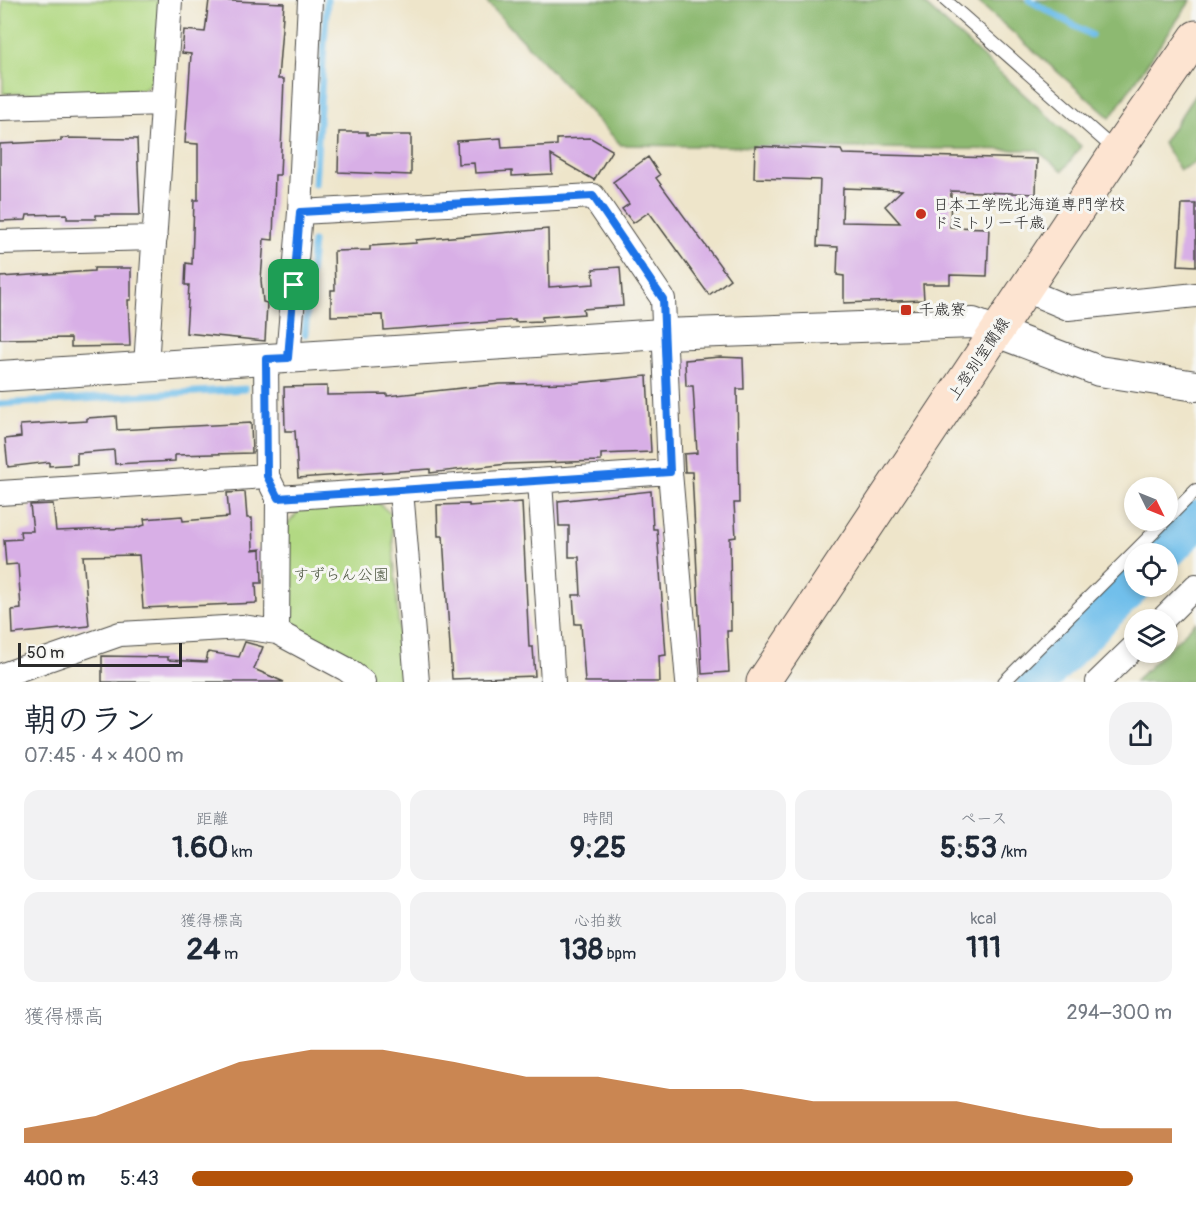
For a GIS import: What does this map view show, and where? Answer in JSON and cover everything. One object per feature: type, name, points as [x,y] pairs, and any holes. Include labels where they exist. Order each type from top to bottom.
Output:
[{"type":"main road","name":"上登別室蘭線","points":[[763,682],[1116,152],[1196,37]]},
{"type":"street","points":[[146,366],[170,0]]},
{"type":"street","points":[[277,632],[278,498],[267,476],[277,359],[300,212],[310,0]]},
{"type":"street","points":[[0,108],[164,103]]},
{"type":"street","points":[[300,212],[593,196],[663,299],[670,472],[688,682]]},
{"type":"street","points":[[0,243],[155,238]]},
{"type":"street","points":[[1026,290],[1068,308],[1196,295]]},
{"type":"street","points":[[0,376],[663,334],[973,323],[1099,371],[1196,386]]},
{"type":"street","points":[[278,498],[670,472]]},
{"type":"street","points":[[0,493],[267,476]]},
{"type":"street","points":[[540,481],[553,682]]},
{"type":"street","points":[[401,490],[417,682]]},
{"type":"street","points":[[1173,609],[1196,586]]},
{"type":"street","points":[[0,676],[120,634],[242,627],[277,632],[346,669],[363,682]]},
{"type":"street","points":[[1098,682],[1124,657]]},
{"type":"lane","points":[[945,0],[1116,152]]},
{"type":"lane","points":[[1178,508],[1196,490]]},
{"type":"lane","points":[[1004,682],[1155,531]]},
{"type":"green space","points":[[2,0],[161,0],[154,79],[144,90],[3,94]]},
{"type":"green space","points":[[485,0],[920,0],[1081,146],[1063,171],[1036,150],[621,145]]},
{"type":"green space","points":[[976,0],[1191,0],[1110,118]]},
{"type":"green space","points":[[1196,93],[1196,162],[1180,170],[1163,143]]},
{"type":"green space","name":"すずらん公園","points":[[378,503],[391,514],[402,678],[391,682],[378,682],[354,663],[303,635],[290,622],[284,529],[302,507]]},
{"type":"green space","points":[[1196,622],[1196,682],[1134,682],[1154,663],[1178,663],[1178,639]]},
{"type":"building","points":[[209,0],[284,3],[278,79],[284,79],[280,175],[275,175],[273,240],[264,239],[261,280],[263,302],[267,303],[265,341],[186,333],[189,285],[185,285],[186,263],[192,264],[194,200],[198,200],[198,144],[185,143],[191,54],[182,53],[184,30],[205,32]]},
{"type":"building","points":[[339,132],[367,132],[367,135],[411,135],[411,175],[338,172]]},
{"type":"building","points":[[61,138],[137,139],[140,215],[96,215],[96,219],[67,219],[67,214],[27,215],[26,220],[0,221],[0,144],[61,141]]},
{"type":"building","points":[[501,138],[502,148],[557,145],[557,139],[591,138],[612,150],[594,180],[551,155],[552,174],[512,176],[512,171],[475,173],[474,163],[458,164],[457,141]]},
{"type":"building","name":"日本工学院北海道専門学校 ドミトリー千歳","points":[[755,146],[841,150],[843,154],[1037,159],[1036,194],[951,191],[950,227],[989,228],[987,276],[950,275],[950,284],[923,284],[924,300],[844,303],[844,276],[837,275],[838,247],[817,246],[820,180],[754,178]],"holes":[[[843,188],[902,190],[885,206],[900,223],[842,222]]]},
{"type":"building","points":[[648,157],[660,175],[656,178],[730,279],[709,295],[649,212],[633,223],[622,209],[629,204],[613,182]]},
{"type":"building","points":[[1182,204],[1196,204],[1196,266],[1178,265]]},
{"type":"building","points":[[548,229],[549,287],[594,284],[593,269],[620,267],[623,306],[583,309],[584,314],[542,317],[542,321],[515,322],[515,320],[384,330],[383,315],[331,316],[331,290],[335,290],[334,251],[370,250],[370,246],[416,243],[416,240]]},
{"type":"building","points":[[94,268],[131,268],[131,300],[128,300],[130,346],[71,347],[71,338],[0,339],[0,277],[94,271]]},
{"type":"building","points":[[743,358],[744,389],[737,389],[739,503],[734,503],[736,537],[730,538],[731,631],[727,631],[729,672],[702,674],[692,472],[685,472],[684,454],[697,453],[693,386],[686,386],[685,360]]},
{"type":"building","points":[[647,376],[651,452],[601,454],[601,461],[507,464],[430,473],[430,469],[298,478],[295,431],[285,431],[284,387],[327,386],[327,395],[387,394],[387,396],[500,384],[576,383]]},
{"type":"building","points":[[116,416],[117,430],[251,423],[252,453],[175,455],[175,461],[115,464],[114,450],[77,453],[77,464],[49,466],[49,462],[8,467],[5,439],[21,437],[20,425],[87,421],[87,418]]},
{"type":"building","points":[[651,491],[653,529],[657,529],[666,655],[659,656],[660,682],[585,682],[581,624],[575,624],[573,595],[581,595],[579,557],[569,557],[569,526],[559,526],[558,501]]},
{"type":"building","points":[[245,492],[247,518],[252,518],[253,550],[261,549],[262,583],[256,583],[257,603],[143,608],[139,555],[83,556],[89,626],[13,634],[12,610],[21,609],[18,564],[6,565],[4,540],[21,539],[20,531],[33,531],[30,505],[53,504],[56,531],[135,528],[145,525],[144,519],[182,516],[183,521],[229,517],[227,493]]},
{"type":"building","points":[[522,502],[529,647],[533,647],[535,676],[452,679],[443,536],[438,536],[437,505],[469,504],[469,506]]},
{"type":"building","points":[[245,642],[263,647],[254,669],[284,682],[102,682],[102,656],[168,657],[168,660],[206,662],[208,652],[239,657]]},
{"type":"waterway","points":[[315,184],[327,0]]},
{"type":"waterway","points":[[1029,0],[1091,35]]},
{"type":"waterway","points":[[305,334],[313,242]]},
{"type":"waterway","points":[[0,404],[245,389]]},
{"type":"waterway","points":[[1174,543],[1196,520]]},
{"type":"waterway","points":[[1036,682],[1124,593]]},
{"type":"place","name":"日本工学院北海道専門学校 ドミトリー千歳","points":[[921,214]]},
{"type":"place","name":"千歳寮","points":[[906,310]]},
{"type":"route","points":[[593,196],[663,299],[670,472],[278,498],[267,476],[266,359],[288,358],[294,285],[300,212],[593,196]]}]
